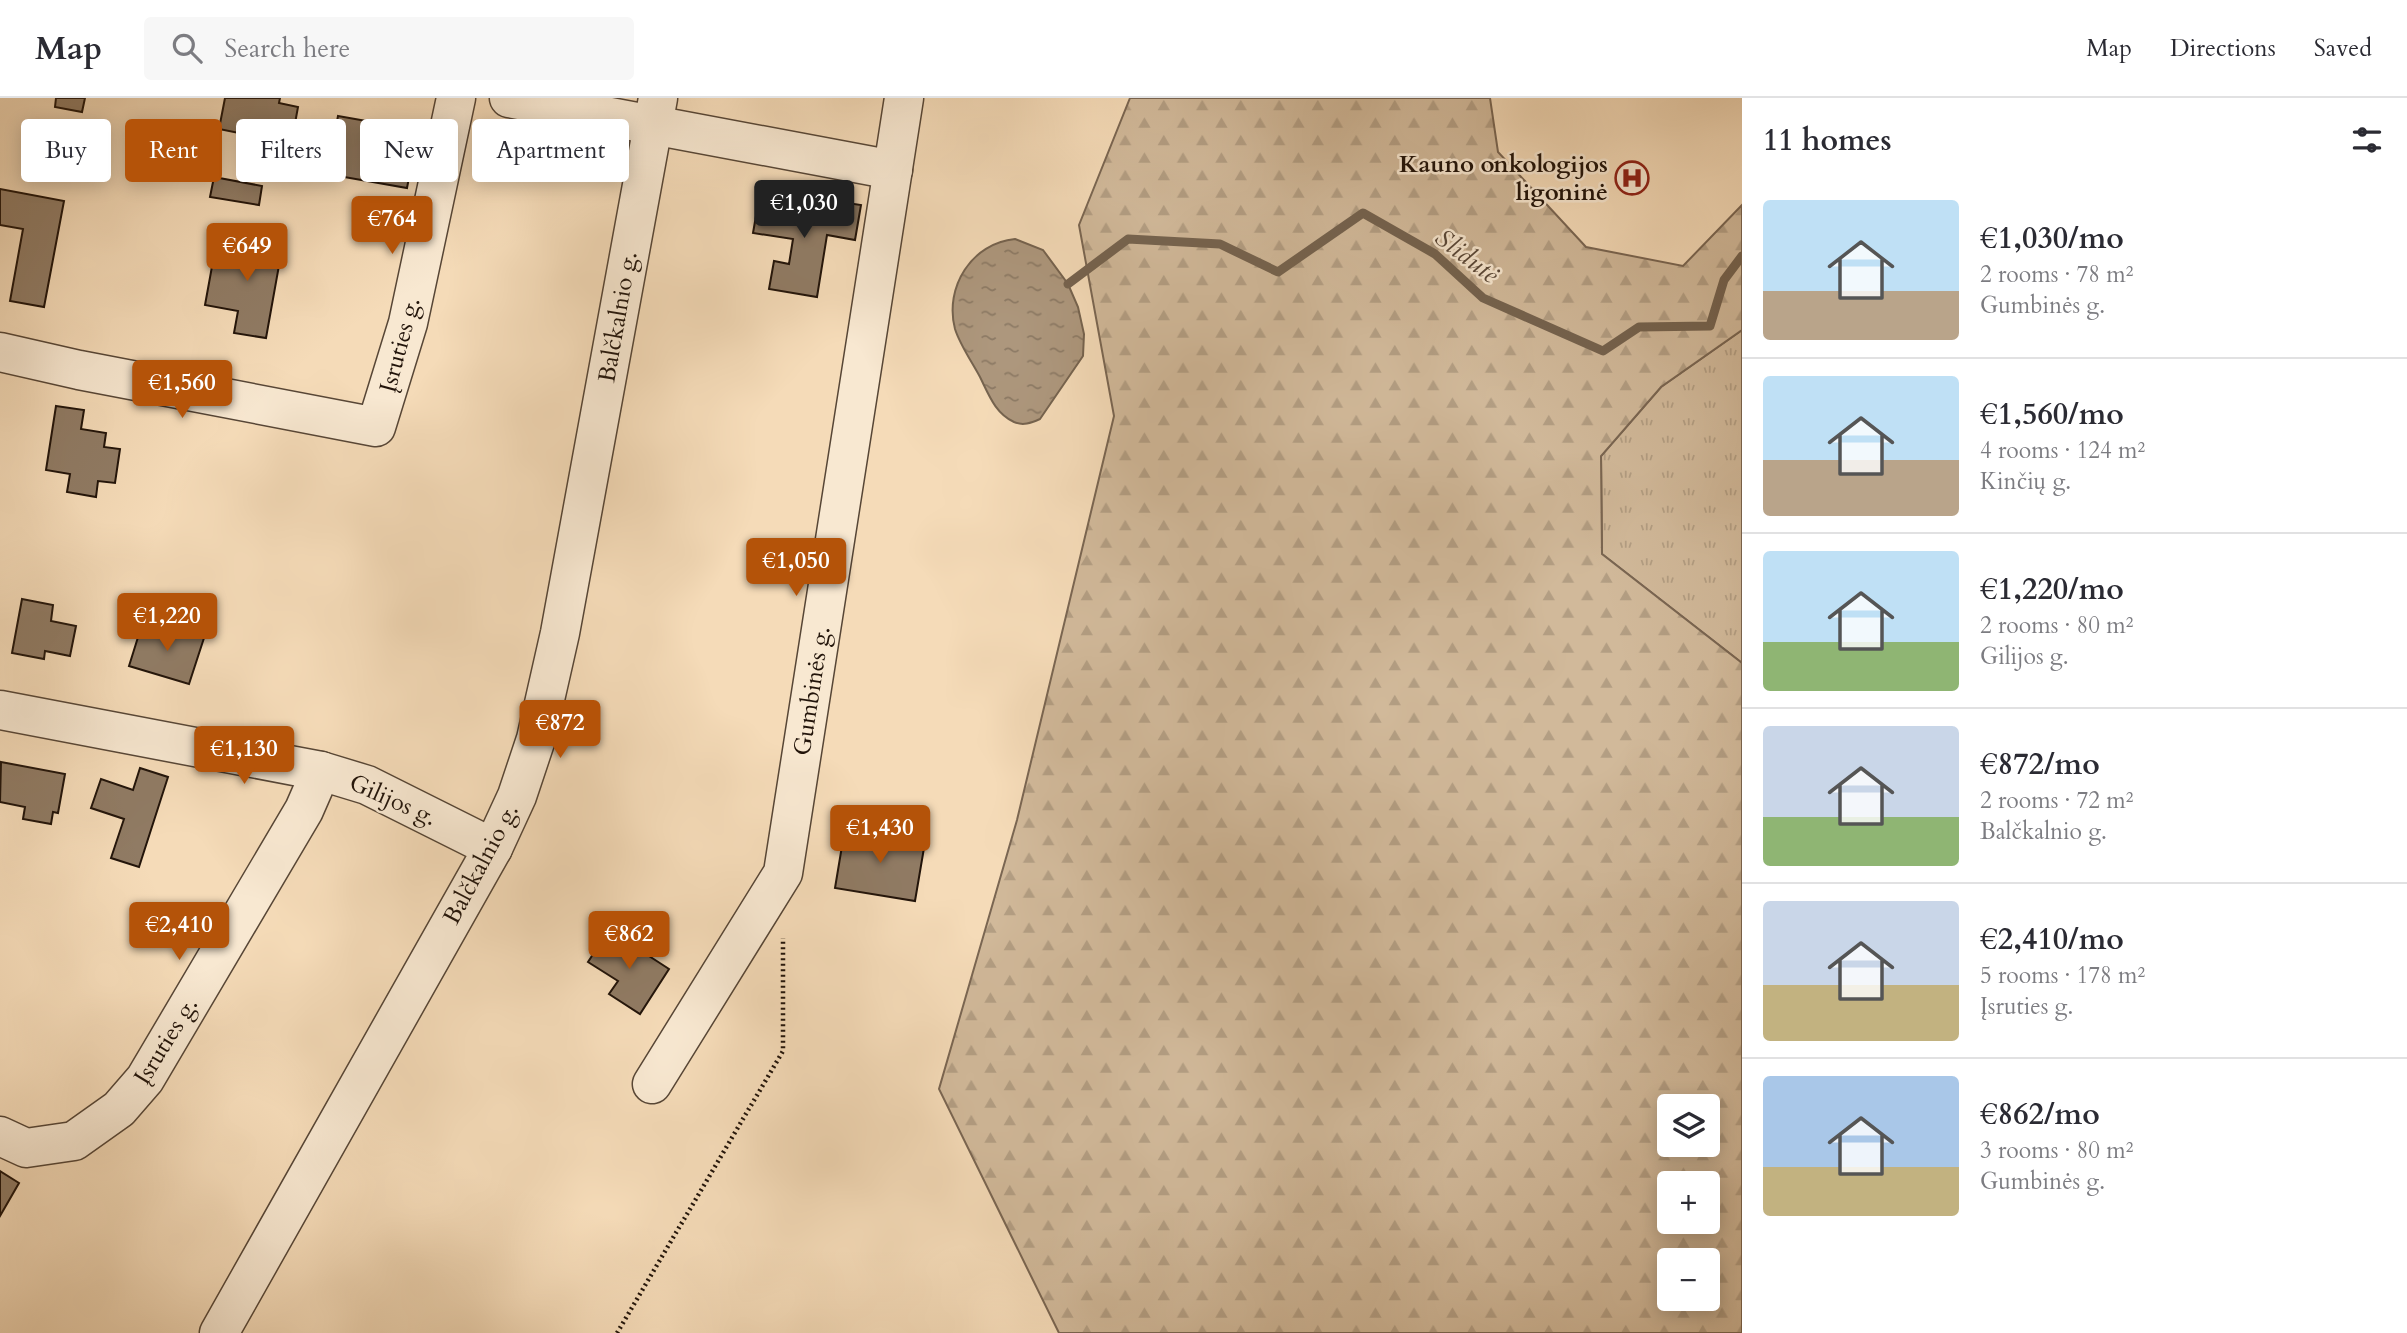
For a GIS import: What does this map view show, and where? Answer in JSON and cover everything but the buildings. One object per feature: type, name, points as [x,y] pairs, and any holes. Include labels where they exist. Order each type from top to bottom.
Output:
[{"type":"street","name":"Įsruties g.","points":[[0,352],[79,370],[376,427],[408,323],[456,98]]},
{"type":"street","points":[[509,98],[656,111],[893,170]]},
{"type":"street","name":"Gumbinės g.","points":[[652,1084],[783,873],[904,98]]},
{"type":"street","name":"Balčkalnio g.","points":[[219,1333],[493,848],[517,796],[536,739],[560,633],[656,111]]},
{"type":"street","name":"Gilijos g.","points":[[0,710],[321,771],[367,785],[493,848]]},
{"type":"street","name":"Įsruties g.","points":[[13,1142],[74,1141],[119,1109],[145,1079],[303,810],[321,771]]},
{"type":"path","points":[[617,1333],[783,1051],[783,928]]},
{"type":"green space","points":[[1130,98],[1490,98],[1498,152],[1586,247],[1683,266],[1742,205],[1742,330],[1661,387],[1601,456],[1602,554],[1742,663],[1742,1333],[1059,1333],[939,1089],[1017,820],[1114,416],[1079,225]]},
{"type":"green space","points":[[1742,330],[1742,663],[1602,554],[1601,456],[1661,387]]},
{"type":"water","points":[[1015,239],[1043,250],[1068,284],[1078,307],[1084,334],[1083,356],[1040,419],[1024,424],[1007,418],[993,403],[960,341],[953,313],[958,283],[974,258],[1000,242]]},
{"type":"waterway","name":"Slidutė","points":[[1068,284],[1128,239],[1220,244],[1278,272],[1363,213],[1435,254],[1483,298],[1603,351],[1639,327],[1710,326],[1724,280],[1742,256]]},
{"type":"place","name":"Kauno onkologijos ligoninė","points":[[1632,178]]}]
